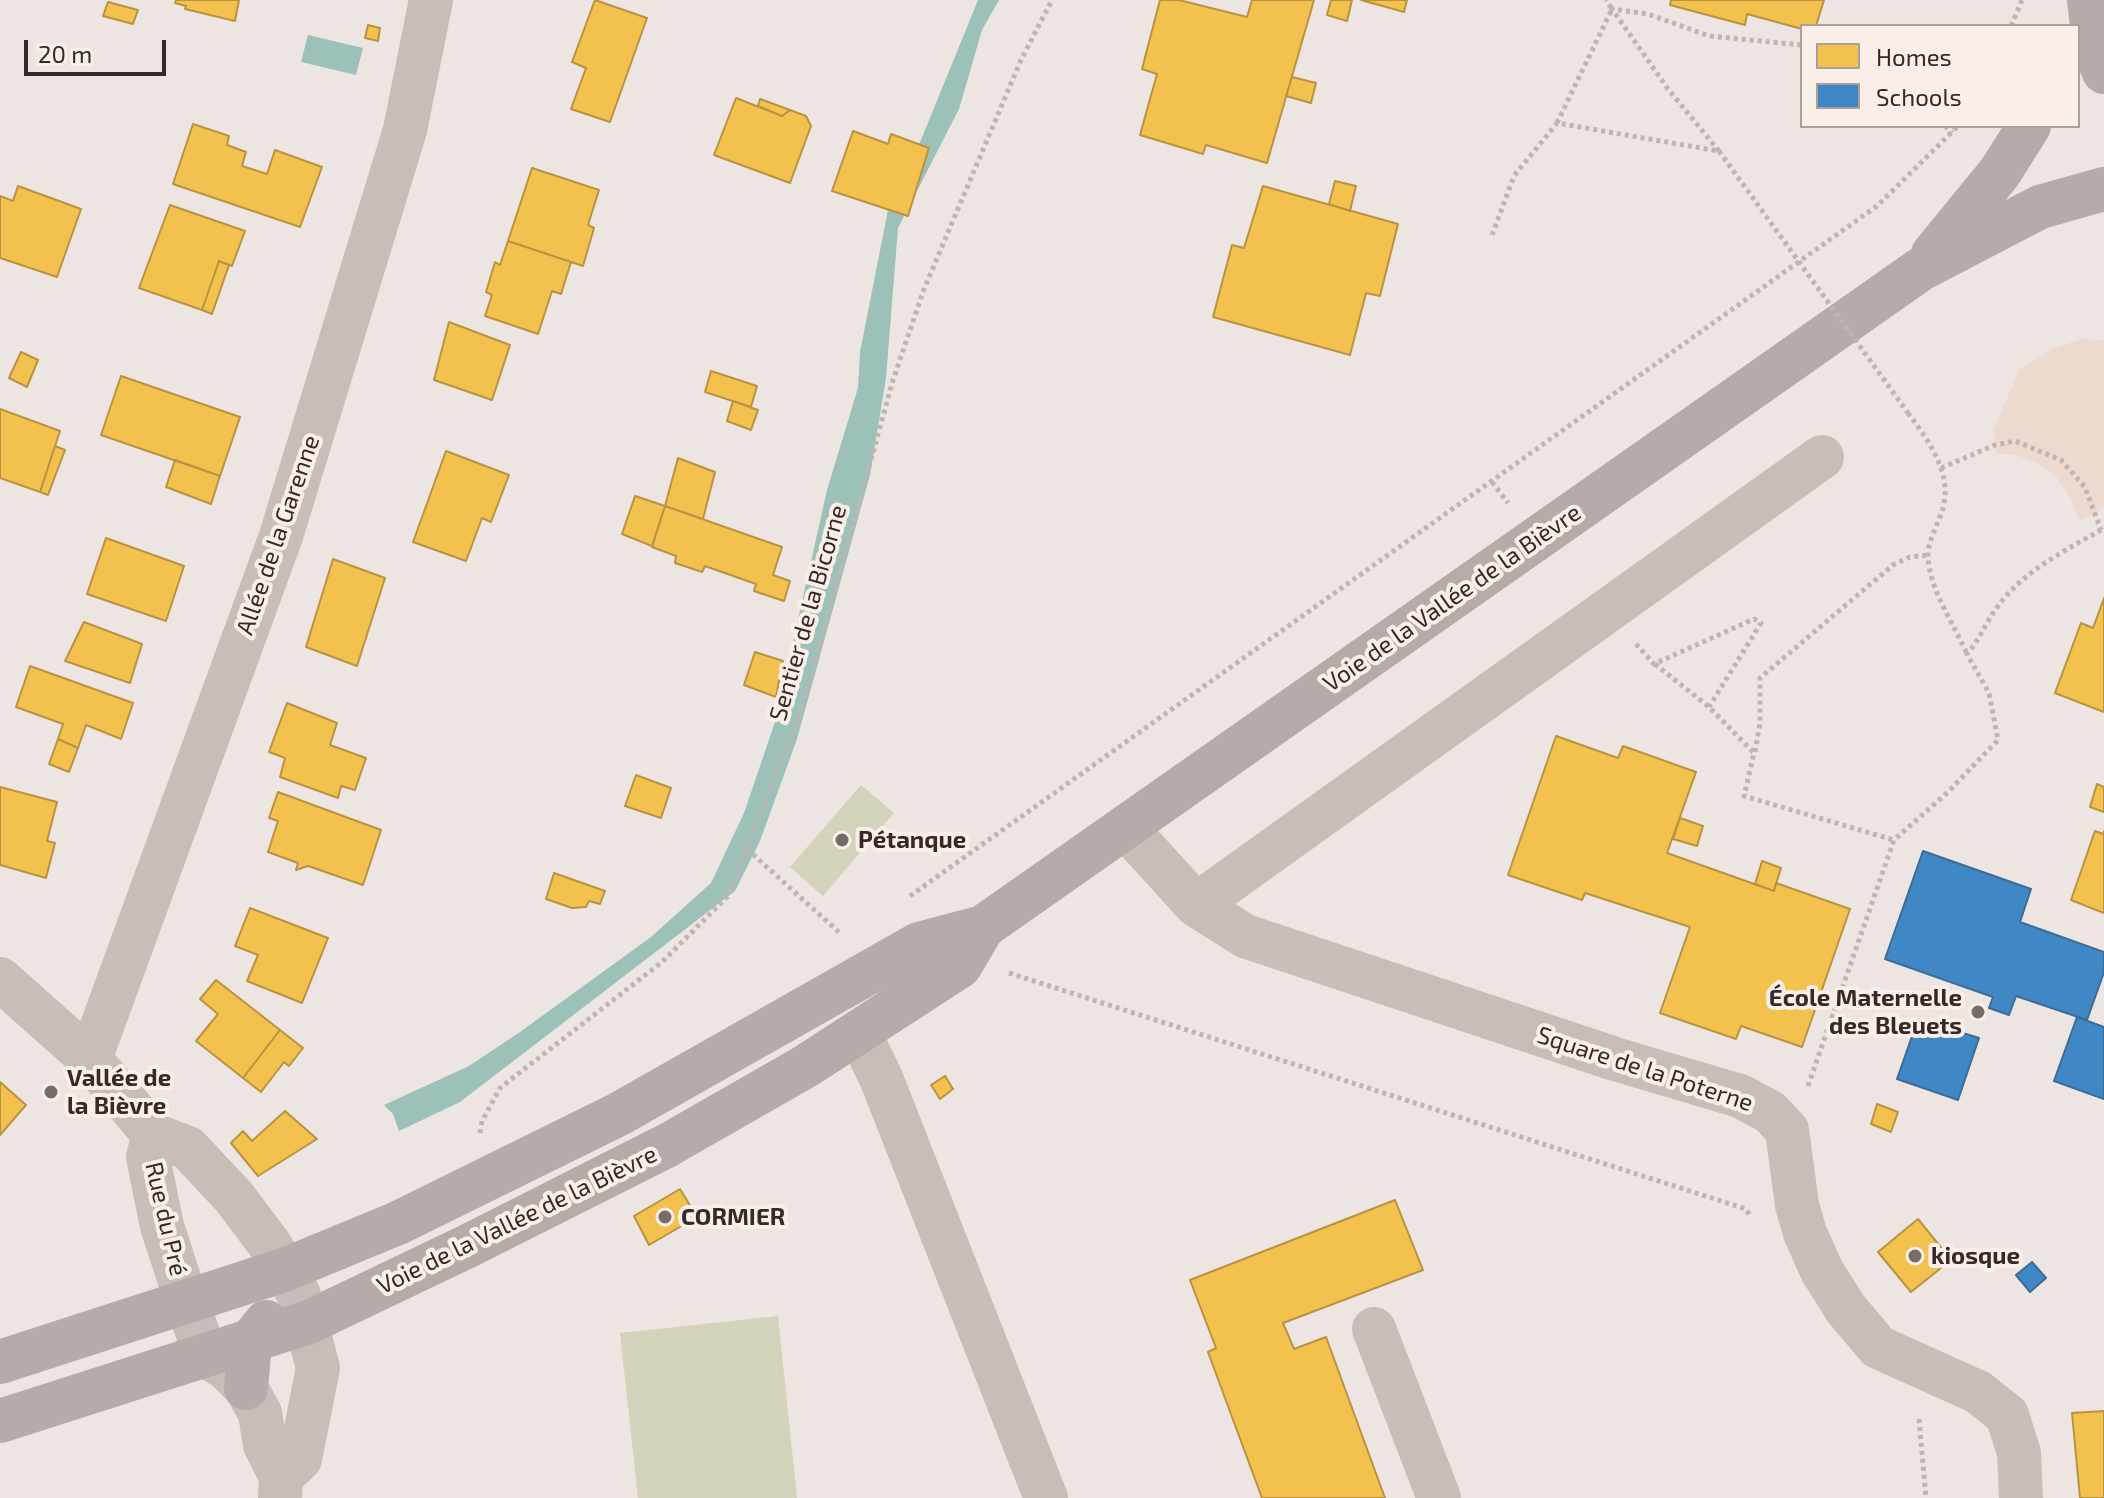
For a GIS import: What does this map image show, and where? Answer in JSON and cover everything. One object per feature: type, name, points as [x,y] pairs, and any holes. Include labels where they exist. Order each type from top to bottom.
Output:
[{"type":"main road","points":[[2078,24],[2089,0]]},
{"type":"main road","points":[[2089,0],[2095,51],[2104,72]]},
{"type":"main road","name":"Voie de la Vallée de la Bièvre","points":[[1921,269],[2000,172],[2028,128]]},
{"type":"main road","name":"Voie de la Vallée de la Bièvre","points":[[0,1362],[196,1329],[250,1342],[290,1283],[398,1223],[619,1114],[864,953],[919,944],[983,927],[1127,829],[1921,269],[2040,207],[2104,189]]},
{"type":"main road","name":"Voie de la Vallée de la Bièvre","points":[[290,1283],[668,1145],[859,1033],[960,966],[983,927]]},
{"type":"main road","points":[[0,1393],[196,1329],[290,1283]]},
{"type":"main road","name":"Voie de la Vallée de la Bièvre","points":[[0,1421],[196,1329]]},
{"type":"main road","points":[[246,1388],[250,1342]]},
{"type":"street","name":"Allée de la Garenne","points":[[90,1059],[281,536],[405,130],[431,0]]},
{"type":"street","points":[[1196,905],[1822,457]]},
{"type":"street","name":"Square de la Poterne","points":[[1127,829],[1196,905],[1245,936],[1600,1054],[1740,1096],[1770,1112],[1787,1130]]},
{"type":"street","points":[[0,979],[90,1059],[154,1135],[188,1148],[234,1197],[290,1283],[318,1368],[300,1459],[281,1487]]},
{"type":"street","points":[[859,1033],[881,1078],[1046,1498]]},
{"type":"street","points":[[1787,1130],[1797,1205],[1822,1271],[1846,1309],[1878,1347],[1978,1392],[2007,1415],[2019,1453],[2021,1498]]},
{"type":"street","name":"Rue du Pré","points":[[154,1135],[148,1157],[162,1226],[196,1329]]},
{"type":"street","points":[[196,1329],[246,1388],[260,1413],[265,1445],[281,1487]]},
{"type":"street","points":[[1374,1329],[1439,1498]]},
{"type":"path","name":"Sentier de la Bicorne","points":[[480,1135],[482,1121],[500,1088],[662,962],[728,896],[803,705],[893,380],[924,289],[1021,60],[1052,0]]},
{"type":"path","points":[[1606,0],[1668,89],[1719,151],[1924,434],[1941,468],[1945,502],[1928,555],[1933,581],[1989,693],[1998,740],[1948,792],[1894,840],[1807,1087],[1787,1130]]},
{"type":"path","points":[[2012,24],[2022,0]]},
{"type":"path","points":[[1612,9],[1648,14],[1709,36],[1800,45]]},
{"type":"path","points":[[1492,235],[1514,176],[1557,123],[1612,9]]},
{"type":"path","points":[[1557,123],[1719,151]]},
{"type":"path","points":[[1947,128],[1952,133]]},
{"type":"path","points":[[900,904],[1877,206],[1956,128]]},
{"type":"path","points":[[1941,468],[1995,445],[2015,441],[2061,460],[2085,487],[2102,529],[2031,572],[1997,606],[1983,635],[1967,654]]},
{"type":"path","points":[[1894,840],[1744,796],[1760,723],[1760,678],[1893,565],[1910,557],[1928,555]]},
{"type":"path","points":[[1654,664],[1709,707],[1754,753]]},
{"type":"path","points":[[747,849],[864,953]]},
{"type":"path","points":[[983,927],[1005,971],[1746,1209],[1753,1222]]},
{"type":"path","points":[[1909,1412],[1921,1421],[1926,1498]]},
{"type":"green space","name":"Pétanque","points":[[861,785],[894,813],[823,896],[790,867]]},
{"type":"green space","points":[[778,1316],[797,1498],[638,1498],[620,1333]]},
{"type":"shaded area","points":[[2082,339],[2104,340],[2104,508],[2080,521],[2072,500],[2055,475],[2036,462],[2012,454],[1996,454],[1993,430],[2020,369],[2054,348]]},
{"type":"water","points":[[978,0],[999,0],[982,30],[959,109],[898,228],[886,378],[870,475],[797,739],[760,841],[735,891],[460,1102],[399,1131],[393,1114],[384,1105],[469,1066],[520,1032],[651,937],[711,883],[744,813],[775,722],[827,490],[858,388],[860,352],[888,210],[921,140]]},
{"type":"water","points":[[308,35],[363,48],[356,75],[301,62]]},
{"type":"building: Homes","points":[[176,0],[239,0],[235,21],[185,9],[186,6],[175,3]]},
{"type":"building: Homes","points":[[595,0],[647,18],[610,122],[571,109],[586,68],[572,62]]},
{"type":"building: Homes","points":[[1160,0],[1179,0],[1247,17],[1252,0],[1314,0],[1267,163],[1206,145],[1203,154],[1140,135],[1157,74],[1142,69]]},
{"type":"building: Homes","points":[[1331,0],[1352,0],[1347,21],[1327,15]]},
{"type":"building: Homes","points":[[1361,0],[1407,0],[1404,12]]},
{"type":"building: Homes","points":[[1671,0],[1824,0],[1817,24],[1800,24],[1800,28],[1747,14],[1745,25],[1670,5]]},
{"type":"building: Homes","points":[[108,2],[138,10],[133,24],[103,16]]},
{"type":"building: Homes","points":[[368,25],[380,28],[378,41],[365,38]]},
{"type":"building: Homes","points":[[1292,77],[1316,83],[1311,103],[1286,96]]},
{"type":"building: Homes","points":[[736,98],[782,116],[790,110],[806,116],[811,126],[790,183],[714,155]]},
{"type":"building: Homes","points":[[760,99],[790,110],[782,116],[758,106]]},
{"type":"building: Homes","points":[[193,124],[229,136],[227,145],[246,152],[242,166],[267,174],[275,150],[322,167],[300,227],[173,184]]},
{"type":"building: Homes","points":[[853,131],[888,144],[891,134],[929,148],[908,216],[832,191]]},
{"type":"building: Homes","points":[[532,168],[599,190],[588,225],[594,228],[583,266],[508,241]]},
{"type":"building: Homes","points":[[1335,181],[1356,186],[1350,211],[1329,204]]},
{"type":"building: Homes","points":[[18,186],[81,209],[57,277],[0,258],[0,196],[13,201]]},
{"type":"building: Homes","points":[[1263,186],[1398,224],[1380,296],[1366,293],[1350,355],[1213,317],[1232,245],[1244,248]]},
{"type":"building: Homes","points":[[170,205],[245,231],[232,266],[219,261],[202,310],[139,288]]},
{"type":"building: Homes","points":[[508,241],[571,262],[561,294],[552,291],[538,334],[485,316],[492,295],[486,292],[495,262],[500,265]]},
{"type":"building: Homes","points":[[219,261],[229,265],[212,314],[202,310]]},
{"type":"building: Homes","points":[[449,322],[510,345],[492,400],[434,380]]},
{"type":"building: Homes","points":[[21,352],[38,360],[27,387],[9,378]]},
{"type":"building: Homes","points":[[711,371],[757,386],[751,407],[705,392]]},
{"type":"building: Homes","points":[[121,376],[240,417],[220,476],[101,435]]},
{"type":"building: Homes","points":[[733,401],[758,410],[751,430],[727,421]]},
{"type":"building: Homes","points":[[0,409],[60,431],[40,492],[0,478]]},
{"type":"building: Homes","points":[[55,446],[65,450],[48,495],[40,492]]},
{"type":"building: Homes","points":[[446,451],[509,475],[491,522],[482,518],[466,561],[413,542]]},
{"type":"building: Homes","points":[[678,458],[715,472],[703,519],[665,506]]},
{"type":"building: Homes","points":[[175,460],[220,476],[211,504],[166,487]]},
{"type":"building: Homes","points":[[635,496],[665,506],[652,546],[622,534]]},
{"type":"building: Homes","points":[[665,506],[782,547],[773,575],[790,581],[784,601],[754,591],[756,584],[705,566],[702,572],[675,563],[676,556],[652,547]]},
{"type":"building: Homes","points":[[106,538],[184,566],[166,621],[87,594]]},
{"type":"building: Homes","points":[[333,559],[385,578],[357,666],[306,647]]},
{"type":"building: Homes","points":[[2104,598],[2104,712],[2055,693],[2081,623],[2093,628]]},
{"type":"building: Homes","points":[[84,622],[142,644],[130,683],[65,661]]},
{"type":"building: Homes","points":[[755,652],[783,661],[776,697],[744,685]]},
{"type":"building: Homes","points":[[30,666],[133,703],[121,739],[86,725],[78,748],[58,739],[63,724],[16,707]]},
{"type":"building: Homes","points":[[287,703],[337,723],[330,745],[366,758],[355,790],[341,786],[338,798],[280,777],[285,758],[269,752]]},
{"type":"building: Homes","points":[[1556,736],[1618,758],[1623,746],[1696,772],[1667,853],[1774,891],[1776,883],[1850,909],[1802,1047],[1741,1026],[1736,1039],[1660,1013],[1690,927],[1585,893],[1582,900],[1508,875]]},
{"type":"building: Homes","points":[[58,739],[78,748],[69,772],[49,764]]},
{"type":"building: Homes","points":[[636,775],[671,788],[661,818],[625,806]]},
{"type":"building: Homes","points":[[2097,784],[2104,787],[2104,812],[2090,807]]},
{"type":"building: Homes","points":[[0,787],[57,802],[47,841],[55,843],[46,878],[0,865]]},
{"type":"building: Homes","points":[[278,792],[381,830],[363,885],[308,866],[296,870],[298,863],[268,852],[278,821],[269,818]]},
{"type":"building: Homes","points":[[1680,818],[1703,826],[1697,846],[1673,839]]},
{"type":"building: Homes","points":[[2095,831],[2103,834],[2104,831],[2104,913],[2071,900]]},
{"type":"building: Homes","points":[[1762,861],[1781,868],[1774,891],[1755,884]]},
{"type":"building: Homes","points":[[554,873],[605,891],[600,904],[589,901],[586,907],[572,908],[546,899]]},
{"type":"building: Homes","points":[[250,908],[328,938],[302,1003],[247,981],[258,955],[235,946]]},
{"type":"building: Homes","points":[[216,980],[280,1030],[243,1078],[196,1041],[218,1014],[200,999]]},
{"type":"building: Homes","points":[[280,1030],[303,1048],[289,1066],[284,1062],[261,1092],[243,1078]]},
{"type":"building: Homes","points":[[945,1076],[953,1089],[940,1099],[931,1085]]},
{"type":"building: Homes","points":[[0,1082],[26,1105],[0,1135]]},
{"type":"building: Homes","points":[[1877,1104],[1898,1112],[1891,1132],[1871,1124]]},
{"type":"building: Homes","points":[[285,1111],[317,1139],[258,1176],[231,1143],[243,1131],[252,1141]]},
{"type":"building: Homes","name":"CORMIER","points":[[680,1189],[697,1217],[649,1245],[634,1216]]},
{"type":"building: Homes","points":[[1395,1200],[1423,1270],[1283,1323],[1294,1349],[1326,1337],[1385,1498],[1262,1498],[1208,1352],[1216,1348],[1190,1280]]},
{"type":"building: Homes","name":"kiosque","points":[[1918,1219],[1951,1260],[1911,1292],[1878,1252]]},
{"type":"building: Homes","points":[[2104,1411],[2104,1498],[2080,1498],[2072,1413]]},
{"type":"building: Schools","points":[[1923,851],[2031,889],[2020,922],[2104,952],[2104,972],[2087,1020],[2016,996],[2009,1015],[1989,1008],[1993,997],[1885,959]]},
{"type":"building: Schools","points":[[2077,1017],[2104,1027],[2104,1099],[2054,1081]]},
{"type":"building: Schools","points":[[1918,1019],[1979,1038],[1958,1100],[1897,1079]]},
{"type":"building: Schools","points":[[2032,1262],[2046,1278],[2030,1292],[2016,1275]]},
{"type":"place","name":"Pétanque","points":[[842,840]]},
{"type":"place","name":"École Maternelle des Bleuets","points":[[1978,1012]]},
{"type":"place","name":"Vallée de la Bièvre","points":[[51,1092]]},
{"type":"place","name":"CORMIER","points":[[665,1217]]},
{"type":"place","name":"kiosque","points":[[1915,1256]]}]
